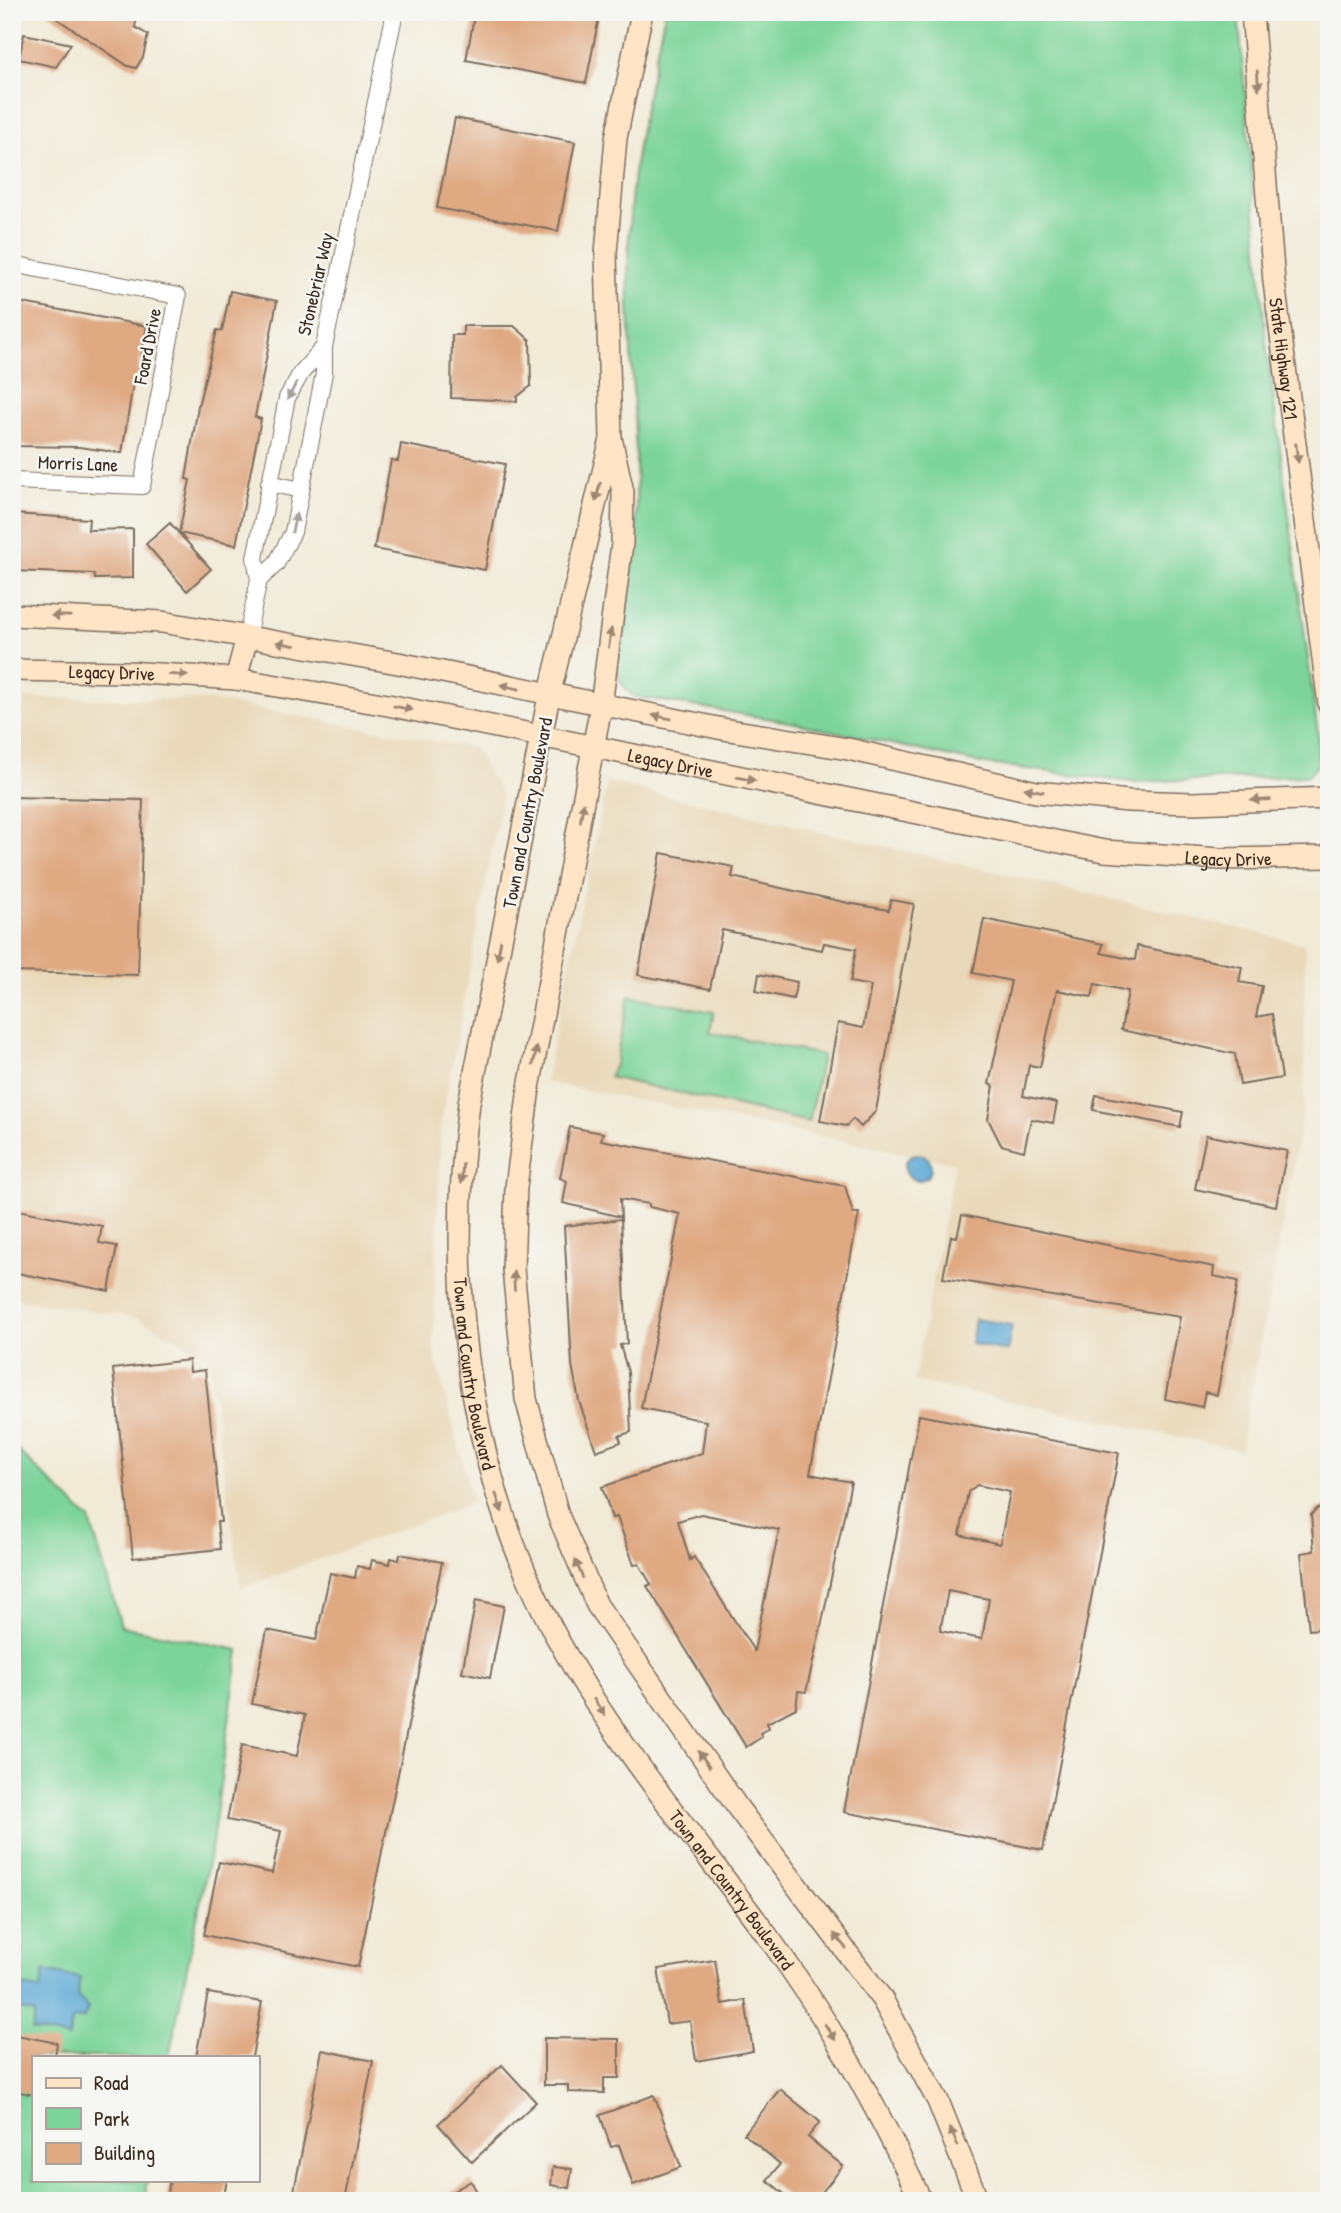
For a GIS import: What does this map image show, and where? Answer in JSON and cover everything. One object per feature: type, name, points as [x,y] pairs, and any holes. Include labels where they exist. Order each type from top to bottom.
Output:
[{"type":"main road","name":"Town and Country Boulevard","points":[[642,12],[616,138],[608,209],[611,438],[624,492],[622,544],[601,706],[529,1088],[516,1187],[513,1240],[516,1314],[526,1399],[558,1515],[597,1605],[738,1808],[882,1999],[939,2101],[978,2201]]},
{"type":"main road","name":"State Highway 121","points":[[1252,12],[1274,282],[1329,705]]},
{"type":"main road","name":"Town and Country Boulevard","points":[[611,438],[550,696],[474,1076],[463,1161],[459,1256],[469,1379],[496,1497],[520,1559],[568,1659],[601,1711],[776,1948],[841,2048],[921,2201]]},
{"type":"main road","points":[[12,615],[162,622],[409,666],[601,706],[848,749],[1036,792],[1129,801],[1193,803],[1329,798]]},
{"type":"main road","points":[[236,679],[247,637]]},
{"type":"main road","name":"Legacy Drive","points":[[12,670],[127,672],[236,679],[388,705],[1104,850],[1231,860],[1329,857]]},
{"type":"street","name":"Stonebriar Way","points":[[247,637],[259,580],[255,558],[287,398],[301,373],[324,347],[395,12]]},
{"type":"street","name":"Foard Drive","points":[[12,264],[178,296],[142,486]]},
{"type":"street","points":[[259,580],[276,564],[293,532],[324,373],[324,347]]},
{"type":"street","name":"Morris Lane","points":[[12,481],[142,486]]},
{"type":"street","points":[[269,483],[301,490]]},
{"type":"shaded area","points":[[12,698],[209,700],[474,748],[502,795],[441,1124],[433,1349],[473,1503],[241,1588],[208,1356],[138,1318],[12,1298]]},
{"type":"shaded area","points":[[607,782],[1305,944],[1304,1107],[1240,1450],[914,1381],[955,1163],[545,1082]]},
{"type":"green space","points":[[665,12],[1238,12],[1266,343],[1318,735],[1317,766],[1308,776],[1132,782],[979,763],[795,723],[633,696],[624,687],[620,680],[618,654],[634,555],[636,513],[629,301],[630,216],[639,139]]},
{"type":"green space","points":[[629,996],[714,1012],[710,1032],[822,1055],[809,1122],[609,1077],[615,1065]]},
{"type":"green space","points":[[12,1445],[90,1520],[121,1626],[239,1650],[212,1843],[169,2056],[32,2056],[32,2182],[147,2182],[144,2201],[12,2201]]},
{"type":"water","points":[[918,1154],[927,1158],[931,1167],[927,1176],[918,1180],[909,1176],[905,1167],[909,1158]]},
{"type":"water","points":[[975,1319],[1012,1325],[1007,1351],[971,1344]]},
{"type":"water","points":[[44,1971],[80,1978],[77,1996],[88,2008],[84,2018],[72,2020],[69,2038],[32,2030],[35,2013],[12,2008],[12,1984],[40,1989]]},
{"type":"building","points":[[47,12],[138,12],[135,27],[148,35],[143,57],[136,68],[128,66]]},
{"type":"building","points":[[475,12],[600,12],[586,83],[466,60]]},
{"type":"building","points":[[24,34],[71,44],[56,67],[19,59]]},
{"type":"building","points":[[455,118],[575,142],[558,231],[437,208]]},
{"type":"building","points":[[230,291],[277,301],[255,417],[261,419],[236,545],[179,533],[190,480],[186,479],[198,406],[217,330],[222,331]]},
{"type":"building","points":[[12,301],[147,326],[137,378],[134,377],[122,453],[79,447],[12,446]]},
{"type":"building","points":[[463,326],[514,326],[530,340],[531,386],[517,397],[517,401],[451,398],[452,335],[463,335]]},
{"type":"building","points":[[401,444],[505,464],[485,570],[374,549],[391,460],[398,461]]},
{"type":"building","points":[[14,514],[89,519],[88,530],[133,529],[133,578],[95,579],[94,574],[12,571]]},
{"type":"building","points":[[170,523],[211,569],[187,591],[146,544]]},
{"type":"building","points":[[12,797],[143,800],[138,975],[12,972]]},
{"type":"building","points":[[661,853],[734,867],[732,877],[853,904],[889,910],[891,900],[914,904],[876,1111],[861,1127],[853,1119],[846,1126],[820,1121],[838,1023],[863,1028],[871,986],[850,982],[856,949],[824,943],[822,950],[722,930],[710,989],[638,975]]},
{"type":"building","points":[[984,919],[1103,944],[1101,953],[1135,960],[1137,946],[1242,967],[1239,982],[1262,986],[1256,1017],[1272,1014],[1282,1078],[1240,1085],[1235,1054],[1121,1030],[1128,991],[1095,984],[1092,997],[1057,990],[1040,1067],[1029,1065],[1023,1096],[1057,1103],[1053,1123],[1031,1119],[1024,1151],[1001,1145],[988,1119],[994,1086],[989,1084],[1011,981],[973,973]]},
{"type":"building","points":[[759,974],[797,982],[793,999],[756,991]]},
{"type":"building","points":[[1096,1095],[1183,1112],[1180,1127],[1093,1110]]},
{"type":"building","points":[[570,1127],[603,1133],[601,1140],[845,1186],[853,1213],[859,1213],[810,1474],[851,1482],[821,1627],[806,1692],[798,1691],[796,1708],[767,1723],[769,1728],[760,1733],[762,1737],[746,1747],[647,1586],[651,1584],[639,1564],[634,1565],[617,1517],[612,1518],[602,1487],[702,1453],[706,1421],[641,1408],[680,1214],[649,1207],[649,1204],[620,1199],[621,1217],[563,1203],[567,1181],[560,1178]],"holes":[[[701,1514],[779,1530],[754,1651],[694,1557],[690,1560],[678,1521]]]},
{"type":"building","points":[[1206,1135],[1287,1151],[1276,1206],[1195,1189]]},
{"type":"building","points":[[12,1209],[102,1226],[99,1243],[117,1246],[109,1291],[12,1272]]},
{"type":"building","points":[[962,1215],[1214,1267],[1213,1276],[1238,1281],[1217,1395],[1205,1392],[1202,1407],[1165,1399],[1180,1317],[943,1278],[951,1236],[957,1237]]},
{"type":"building","points":[[621,1219],[627,1344],[620,1345],[628,1372],[631,1432],[619,1436],[621,1442],[596,1451],[579,1401],[572,1365],[564,1226]]},
{"type":"building","points":[[189,1360],[190,1372],[205,1370],[221,1522],[217,1522],[220,1549],[133,1558],[113,1369]]},
{"type":"building","points":[[919,1415],[1119,1453],[1043,1850],[844,1812]],"holes":[[[977,1485],[1010,1492],[1000,1544],[960,1535],[968,1492]],[[948,1591],[989,1599],[982,1639],[940,1631]]]},
{"type":"building","points":[[1329,1507],[1329,1628],[1309,1630],[1301,1553],[1314,1551],[1311,1515],[1318,1508]]},
{"type":"building","points":[[400,1554],[442,1562],[358,1967],[204,1935],[219,1862],[272,1873],[281,1831],[227,1820],[242,1745],[297,1756],[305,1715],[252,1704],[267,1630],[316,1640],[330,1573],[355,1578],[357,1566],[370,1569],[372,1560],[390,1564],[391,1558],[399,1560]]},
{"type":"building","points":[[476,1600],[504,1606],[490,1678],[462,1672]]},
{"type":"building","points":[[715,1960],[722,2004],[745,2000],[753,2051],[696,2061],[690,2021],[667,2024],[658,1969]]},
{"type":"building","points":[[208,1993],[262,2002],[252,2056],[196,2056]]},
{"type":"building","points":[[12,2034],[57,2043],[55,2056],[32,2056],[32,2095],[12,2090]]},
{"type":"building","points":[[544,2038],[619,2039],[619,2078],[604,2078],[604,2093],[568,2092],[568,2085],[544,2085]]},
{"type":"building","points":[[322,2050],[373,2061],[345,2201],[292,2201]]},
{"type":"building","points":[[502,2065],[536,2102],[472,2162],[438,2124]]},
{"type":"building","points":[[780,2089],[820,2122],[808,2137],[843,2166],[815,2201],[793,2201],[767,2180],[780,2164],[744,2134]]},
{"type":"building","points":[[654,2095],[681,2167],[633,2185],[619,2145],[611,2147],[600,2115]]},
{"type":"building","points":[[553,2167],[572,2169],[569,2188],[551,2185]]},
{"type":"building","points":[[471,2181],[482,2201],[436,2201]]},
{"type":"building","points":[[170,2182],[227,2182],[223,2201],[166,2201]]}]
